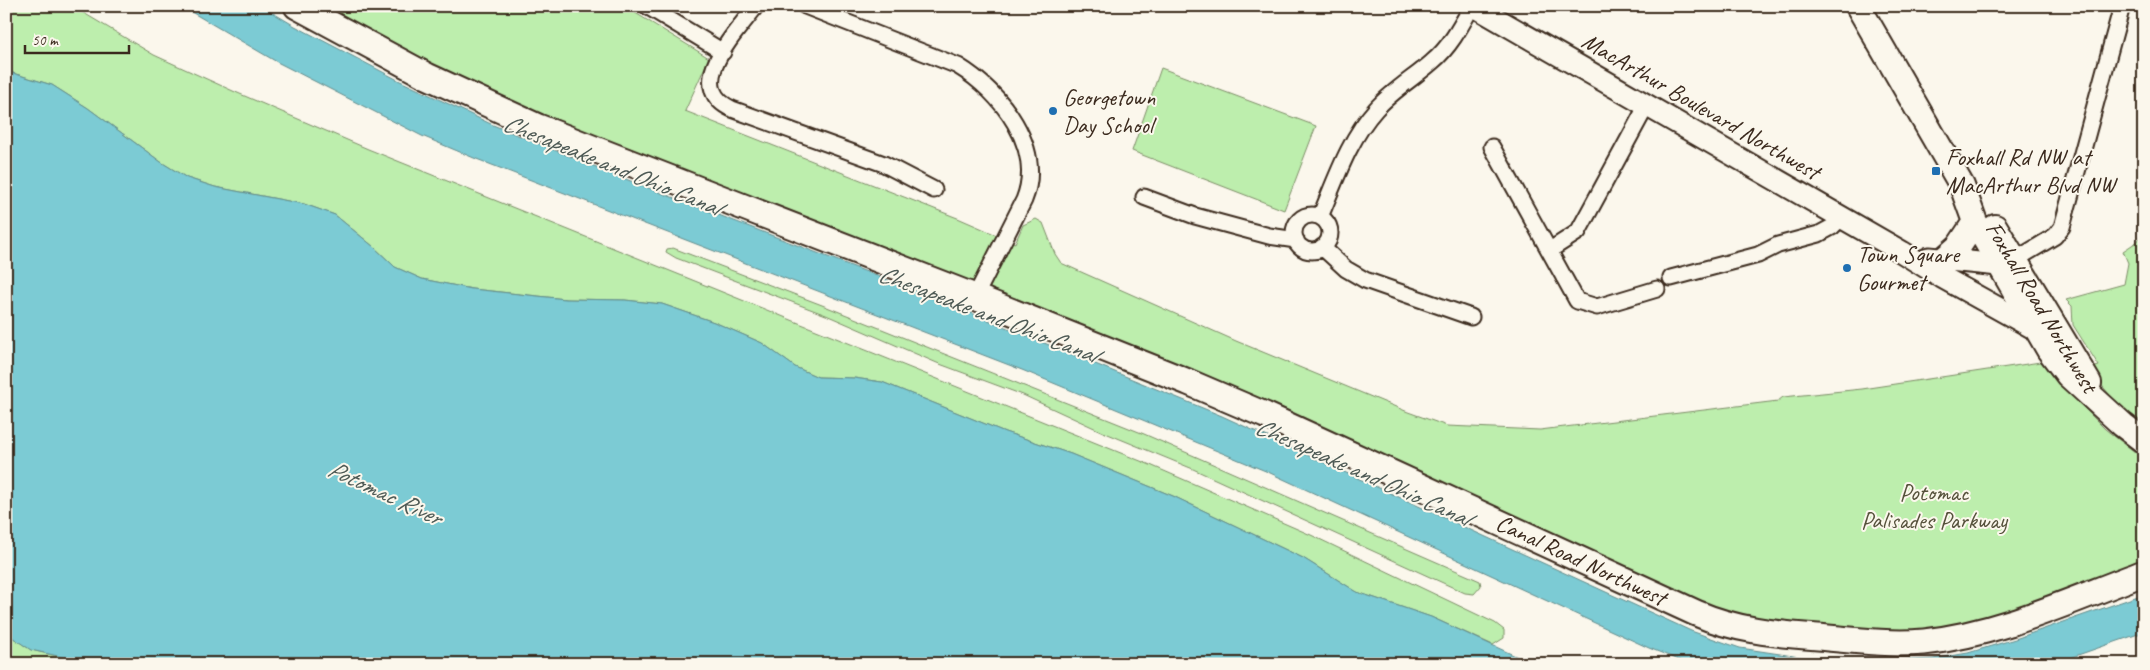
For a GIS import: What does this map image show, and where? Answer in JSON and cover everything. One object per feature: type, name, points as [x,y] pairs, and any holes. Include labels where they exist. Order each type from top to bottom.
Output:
[{"type":"highway","name":"Canal Road Northwest","points":[[297,6],[396,60],[510,115],[975,297],[1257,411],[1696,613],[1738,628],[1872,642],[1912,642],[1948,638],[2015,621],[2144,573]]},
{"type":"main road","name":"MacArthur Boulevard Northwest","points":[[1473,6],[2039,331]]},
{"type":"main road","name":"Foxhall Road Northwest","points":[[1858,6],[1962,186],[1974,222],[2007,263],[2101,406]]},
{"type":"main road","name":"Foxhall Road Northwest","points":[[1962,186],[1988,215],[2007,263],[2039,331],[2059,365],[2101,406],[2144,441]]},
{"type":"main road","points":[[1943,260],[1959,246],[1974,222]]},
{"type":"main road","name":"MacArthur Boulevard Northwest","points":[[1902,252],[1943,260],[2007,263]]},
{"type":"street","points":[[647,6],[722,52]]},
{"type":"street","points":[[756,6],[722,52],[715,65],[711,86],[717,101],[726,106],[884,164],[934,190]]},
{"type":"street","points":[[805,6],[958,66],[976,77],[990,90],[1015,125],[1029,156],[1028,186],[1024,200],[975,297]]},
{"type":"street","points":[[1320,217],[1346,156],[1365,123],[1384,100],[1448,47],[1473,6]]},
{"type":"street","points":[[2007,263],[2055,236],[2062,226],[2122,6]]},
{"type":"street","points":[[1550,250],[1578,232],[1647,105]]},
{"type":"street","points":[[1492,147],[1577,300],[1597,307],[1657,289]]},
{"type":"street","points":[[1144,197],[1195,216],[1270,236],[1296,240],[1307,250],[1312,251],[1322,247],[1330,234],[1328,224],[1320,217],[1306,216],[1298,221],[1294,230],[1296,240]]},
{"type":"street","points":[[1670,278],[1758,255],[1778,245],[1819,234],[1832,227],[1842,217]]},
{"type":"street","points":[[1322,247],[1346,269],[1365,280],[1471,316]]},
{"type":"green space","points":[[6,6],[72,6],[154,55],[368,149],[1148,464],[1311,535],[1495,623],[1504,630],[1504,638],[1493,645],[1431,617],[1357,592],[1303,558],[1173,496],[1071,454],[1005,432],[882,382],[854,378],[818,377],[795,367],[762,343],[714,322],[662,304],[625,300],[566,299],[472,289],[422,279],[395,267],[335,215],[304,204],[215,187],[187,178],[161,162],[88,108],[52,85],[6,71]]},
{"type":"green space","name":"Potomac Palisades Parkway","points":[[315,6],[624,6],[709,58],[685,111],[960,219],[1015,243],[1023,225],[1036,219],[1043,223],[1055,254],[1061,263],[1236,341],[1408,412],[1447,426],[1540,430],[1778,401],[1783,397],[1862,389],[2047,361],[2079,403],[2105,429],[2144,459],[2144,565],[1953,631],[1882,635],[1734,619],[527,114]]},
{"type":"green space","points":[[1663,6],[1688,6],[1669,12]]},
{"type":"green space","points":[[1161,68],[1316,126],[1284,210],[1132,151]]},
{"type":"green space","points":[[2144,227],[2144,426],[2120,407],[2088,369],[2099,366],[2073,325],[2072,306],[2066,300],[2124,284],[2128,263],[2123,251],[2138,241]]},
{"type":"green space","points":[[673,248],[822,305],[1144,434],[1480,581],[1481,586],[1474,594],[1465,593],[1193,469],[1103,432],[1023,395],[937,363],[826,315],[676,258],[666,252],[667,249]]},
{"type":"green space","points":[[6,633],[31,650],[62,657],[77,664],[6,664]]},
{"type":"water","points":[[181,6],[261,6],[398,80],[493,125],[638,184],[937,299],[1222,416],[1691,631],[1740,648],[1800,657],[1867,662],[1933,659],[1968,653],[2015,639],[2144,594],[2144,632],[2052,664],[1689,664],[1649,648],[1268,472],[1022,370],[474,158],[422,136],[277,62]]},
{"type":"water","name":"Potomac River","points":[[6,71],[52,85],[88,108],[161,162],[187,178],[215,187],[304,204],[335,215],[395,267],[422,279],[472,289],[566,299],[625,300],[662,304],[714,322],[762,343],[795,367],[818,377],[854,378],[882,382],[1005,432],[1071,454],[1173,496],[1303,558],[1357,592],[1431,617],[1533,664],[77,664],[62,657],[31,650],[6,633]]},
{"type":"place","name":"Georgetown Day School","points":[[1053,111]]},
{"type":"place","name":"Foxhall Rd NW at MacArthur Blvd NW","points":[[1936,171]]},
{"type":"place","name":"Town Square Gourmet","points":[[1847,268]]},
{"type":"water label","name":"Chesapeake and Ohio Canal","points":[[612,164]]},
{"type":"water label","name":"Chesapeake and Ohio Canal","points":[[988,313]]},
{"type":"water label","name":"Chesapeake and Ohio Canal","points":[[1363,471]]}]
